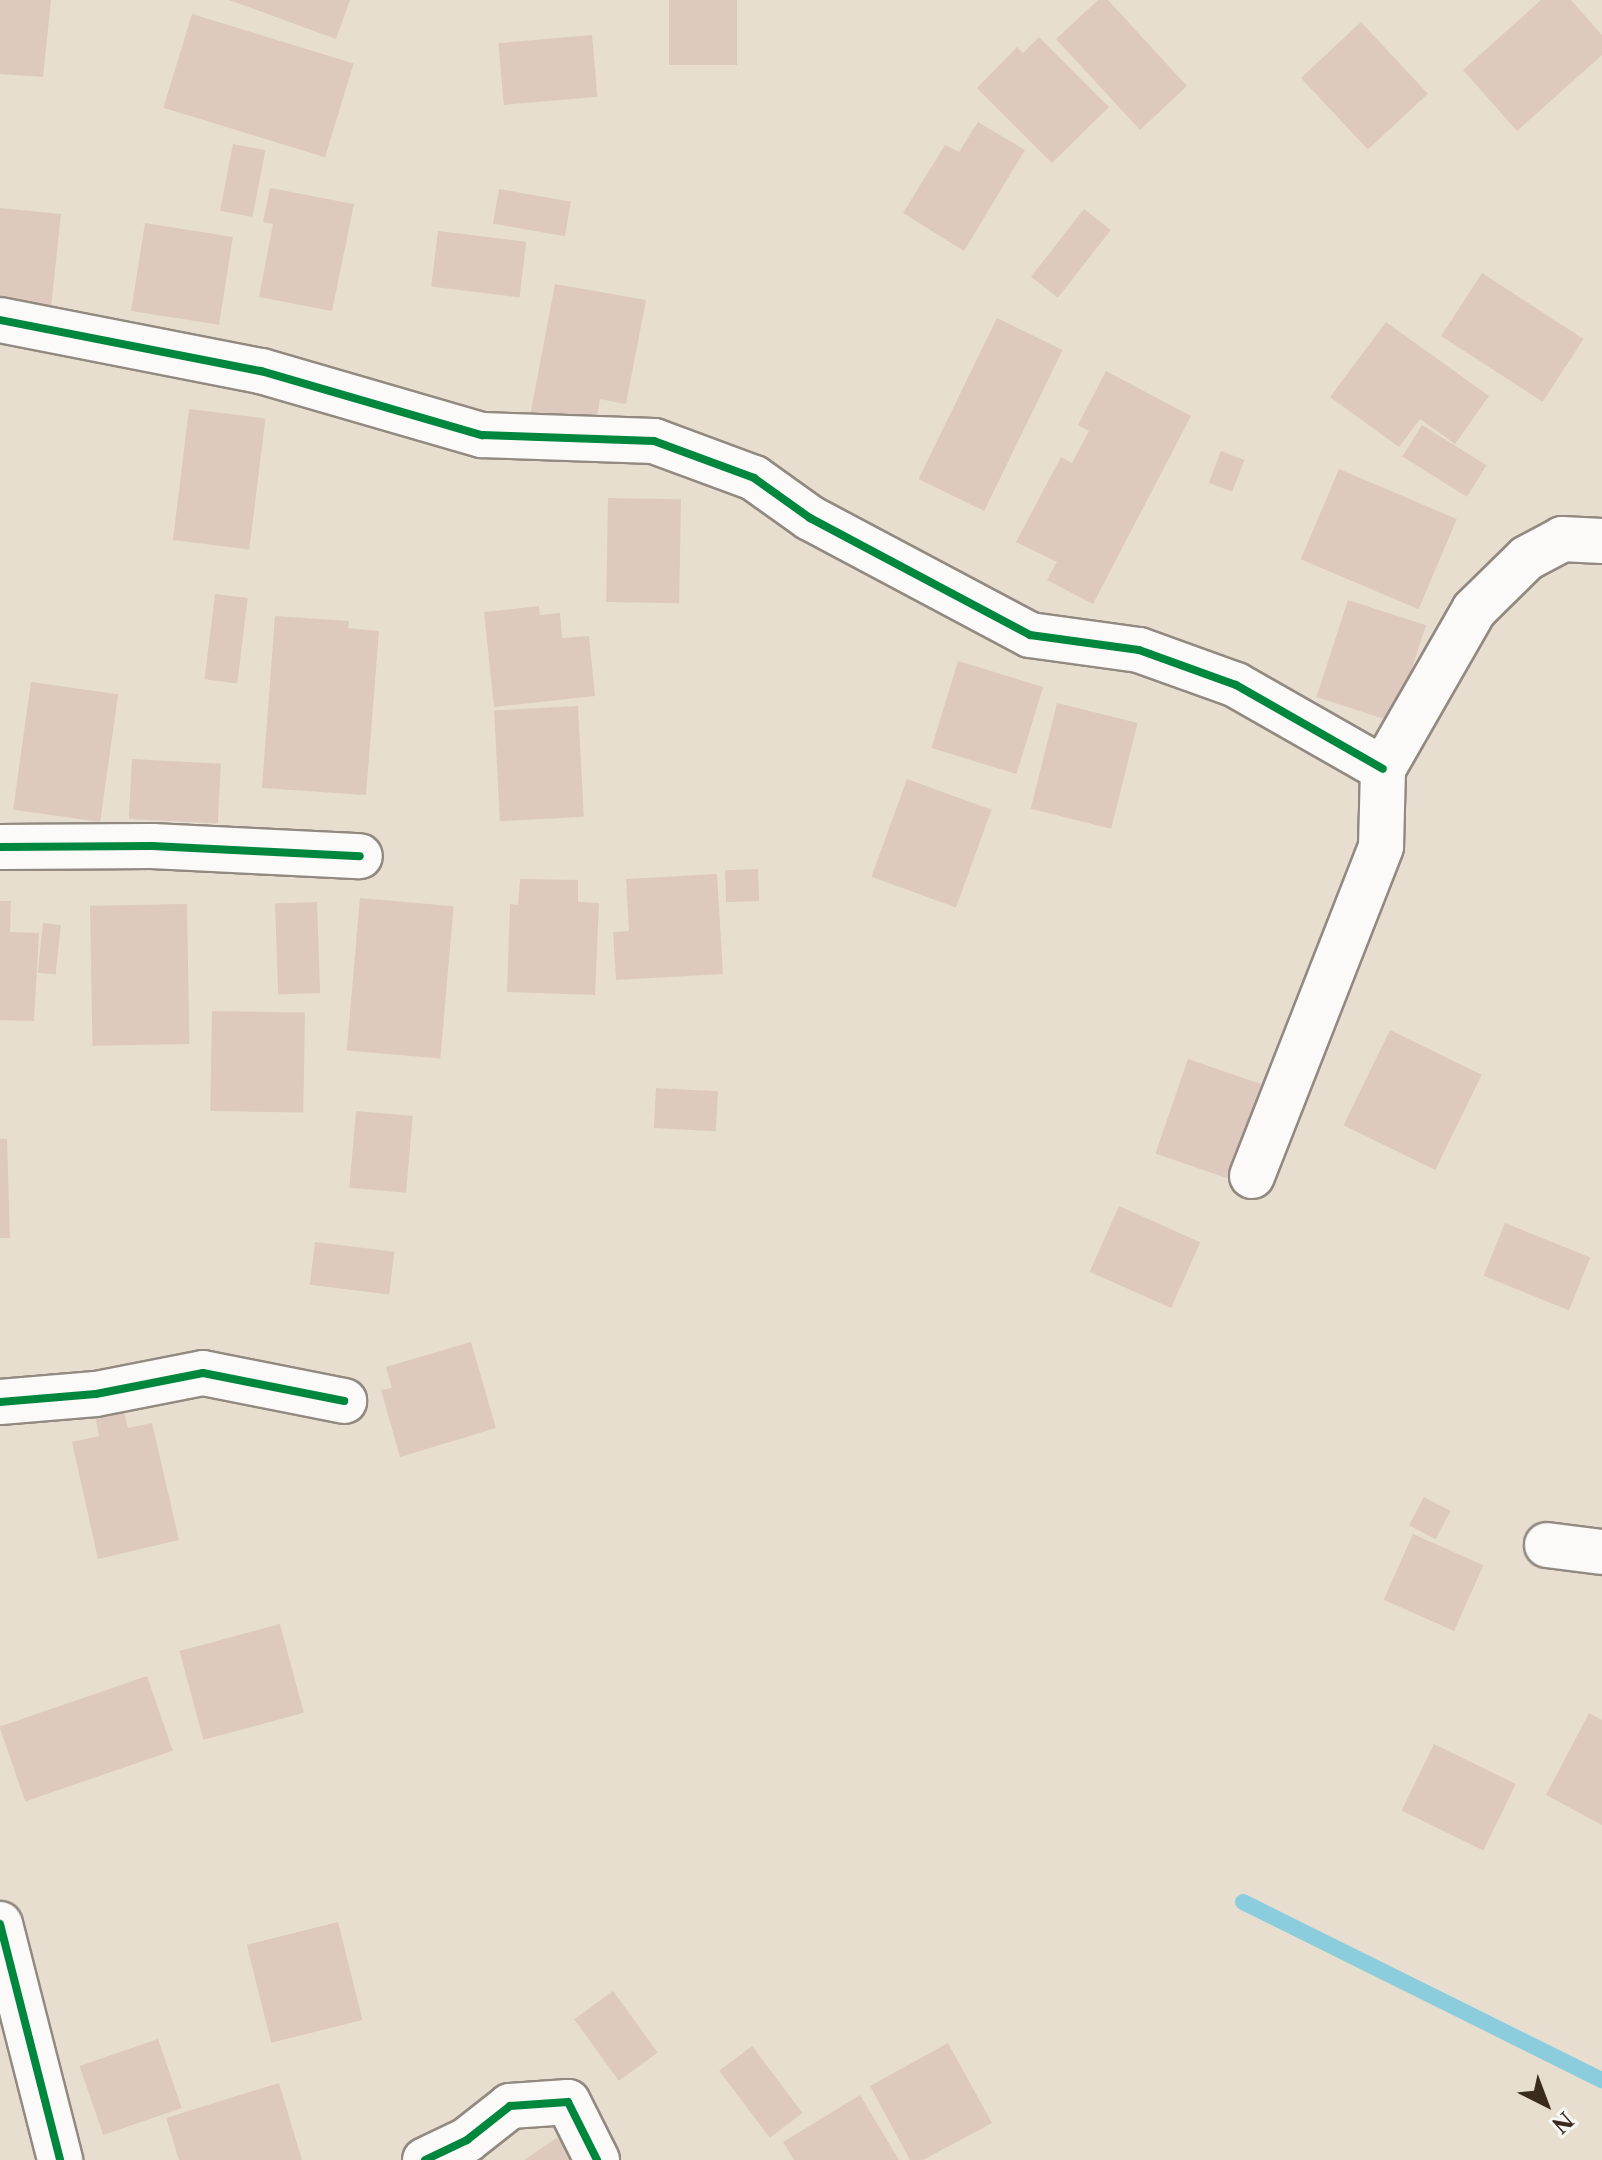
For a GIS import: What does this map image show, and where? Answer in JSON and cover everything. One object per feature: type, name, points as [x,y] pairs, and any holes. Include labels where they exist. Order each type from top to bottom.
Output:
[{"type":"street","points":[[0,320],[261,371],[482,435],[654,441],[754,478],[810,518],[1030,635],[1139,650],[1236,685],[1383,769]]},
{"type":"street","points":[[1252,1176],[1381,846],[1383,769],[1474,610],[1527,558],[1562,539],[1602,541]]},
{"type":"street","points":[[0,847],[152,846],[360,856]]},
{"type":"street","points":[[0,1402],[96,1394],[203,1373],[344,1401]]},
{"type":"street","points":[[1547,1545],[1602,1552]]},
{"type":"street","points":[[3,1947],[60,2160]]},
{"type":"street","points":[[425,2160],[467,2140],[510,2106],[568,2102],[597,2160]]},
{"type":"building","points":[[0,0],[51,0],[43,77],[0,74]]},
{"type":"building","points":[[229,0],[350,0],[336,39]]},
{"type":"building","points":[[669,0],[737,0],[737,65],[669,65]]},
{"type":"building","points":[[1098,0],[1108,0],[1187,86],[1140,130],[1056,39]]},
{"type":"building","points":[[1541,0],[1571,0],[1602,35],[1602,55],[1517,131],[1463,70]]},
{"type":"building","points":[[192,14],[354,63],[325,157],[163,108]]},
{"type":"building","points":[[1361,22],[1428,94],[1368,150],[1301,78]]},
{"type":"building","points":[[592,35],[597,97],[504,105],[498,43]]},
{"type":"building","points":[[1039,37],[1109,107],[1052,163],[977,88],[1017,47],[1023,53]]},
{"type":"building","points":[[978,122],[1025,150],[964,251],[903,213],[945,145],[959,152]]},
{"type":"building","points":[[233,144],[265,150],[252,217],[220,211]]},
{"type":"building","points":[[270,188],[354,204],[332,311],[259,297],[273,224],[263,222]]},
{"type":"building","points":[[499,189],[571,202],[565,236],[493,223]]},
{"type":"building","points":[[0,208],[61,214],[51,307],[0,301]]},
{"type":"building","points":[[1084,209],[1111,230],[1058,298],[1031,277]]},
{"type":"building","points":[[145,223],[233,237],[219,325],[131,311]]},
{"type":"building","points":[[438,231],[526,242],[520,297],[431,287]]},
{"type":"building","points":[[1482,273],[1583,339],[1543,402],[1441,336]]},
{"type":"building","points":[[555,284],[646,300],[626,404],[600,399],[594,432],[529,421]]},
{"type":"building","points":[[997,318],[1063,350],[984,511],[919,479]]},
{"type":"building","points":[[1386,322],[1489,396],[1455,444],[1420,419],[1399,447],[1330,397]]},
{"type":"building","points":[[1106,371],[1191,416],[1093,604],[1047,580],[1057,562],[1016,542],[1061,457],[1072,463],[1089,431],[1078,425]]},
{"type":"building","points":[[189,409],[265,418],[249,549],[173,540]]},
{"type":"building","points":[[1422,425],[1486,465],[1467,497],[1402,456]]},
{"type":"building","points":[[1221,451],[1244,460],[1232,492],[1209,483]]},
{"type":"building","points":[[1339,469],[1457,519],[1419,609],[1301,559]]},
{"type":"building","points":[[608,498],[681,499],[679,603],[606,602]]},
{"type":"building","points":[[215,594],[248,598],[237,683],[205,679]]},
{"type":"building","points":[[1348,600],[1426,625],[1394,722],[1316,697]]},
{"type":"building","points":[[539,606],[540,615],[560,613],[562,638],[589,636],[595,696],[494,707],[484,612]]},
{"type":"building","points":[[275,616],[349,621],[348,628],[379,631],[366,795],[262,788]]},
{"type":"building","points":[[958,661],[1043,687],[1017,774],[931,748]]},
{"type":"building","points":[[31,682],[118,694],[100,822],[13,810]]},
{"type":"building","points":[[1057,703],[1138,723],[1111,829],[1031,809]]},
{"type":"building","points":[[578,706],[584,817],[500,821],[494,710]]},
{"type":"building","points":[[132,759],[221,764],[218,824],[129,819]]},
{"type":"building","points":[[907,779],[992,810],[956,908],[871,877]]},
{"type":"building","points":[[758,869],[759,901],[726,902],[725,870]]},
{"type":"building","points":[[717,874],[723,974],[616,980],[613,932],[629,931],[626,879]]},
{"type":"building","points":[[520,879],[578,880],[578,902],[599,903],[595,995],[507,992],[510,904],[518,905]]},
{"type":"building","points":[[360,898],[454,906],[440,1059],[347,1050]]},
{"type":"building","points":[[0,901],[11,901],[10,932],[39,933],[34,1021],[0,1020]]},
{"type":"building","points":[[317,902],[320,993],[278,994],[275,903]]},
{"type":"building","points":[[187,904],[189,1044],[92,1046],[90,906]]},
{"type":"building","points":[[43,923],[61,925],[56,975],[38,973]]},
{"type":"building","points":[[212,1011],[305,1013],[303,1113],[210,1111]]},
{"type":"building","points":[[1390,1030],[1482,1075],[1435,1170],[1344,1125]]},
{"type":"building","points":[[1188,1059],[1266,1086],[1234,1181],[1155,1154]]},
{"type":"building","points":[[656,1088],[718,1091],[716,1131],[654,1128]]},
{"type":"building","points":[[356,1111],[413,1116],[406,1193],[349,1188]]},
{"type":"building","points":[[0,1139],[7,1139],[10,1238],[0,1238]]},
{"type":"building","points":[[1119,1206],[1200,1242],[1171,1308],[1090,1272]]},
{"type":"building","points":[[1505,1223],[1590,1257],[1569,1310],[1484,1276]]},
{"type":"building","points":[[315,1242],[394,1252],[389,1294],[310,1285]]},
{"type":"building","points":[[471,1342],[496,1428],[400,1457],[381,1390],[392,1388],[386,1367]]},
{"type":"building","points":[[121,1399],[128,1428],[152,1423],[179,1540],[98,1559],[72,1442],[99,1436],[93,1405]]},
{"type":"building","points":[[1424,1497],[1450,1511],[1435,1539],[1409,1525]]},
{"type":"building","points":[[1413,1534],[1483,1565],[1454,1631],[1384,1600]]},
{"type":"building","points":[[280,1624],[304,1713],[203,1740],[180,1651]]},
{"type":"building","points":[[147,1676],[173,1751],[25,1801],[0,1727]]},
{"type":"building","points":[[1589,1713],[1602,1720],[1602,1825],[1546,1795]]},
{"type":"building","points":[[1434,1744],[1516,1784],[1483,1850],[1402,1811]]},
{"type":"building","points":[[338,1922],[362,2020],[271,2043],[247,1945]]},
{"type":"building","points":[[613,1991],[658,2052],[619,2081],[574,2019]]},
{"type":"building","points":[[158,2039],[182,2108],[103,2135],[80,2066]]},
{"type":"building","points":[[948,2043],[992,2123],[923,2160],[910,2160],[870,2086]]},
{"type":"building","points":[[752,2046],[803,2113],[770,2138],[719,2071]]},
{"type":"building","points":[[279,2083],[302,2160],[179,2160],[166,2118]]},
{"type":"building","points":[[860,2095],[899,2160],[794,2160],[783,2142]]},
{"type":"building","points":[[558,2137],[573,2160],[524,2160]]},
{"type":"waterway","points":[[1243,1902],[1602,2080]]},
{"type":"cycle path","points":[[0,320],[261,371],[482,435],[654,441],[754,478],[810,518],[1030,635],[1139,650],[1236,685],[1383,769]]},
{"type":"cycle path","points":[[0,847],[152,846],[360,856]]},
{"type":"cycle path","points":[[0,1402],[96,1394],[203,1373],[344,1401]]},
{"type":"cycle path","points":[[0,1924],[60,2160]]},
{"type":"cycle path","points":[[425,2160],[467,2140],[510,2106],[568,2102],[597,2160]]}]
